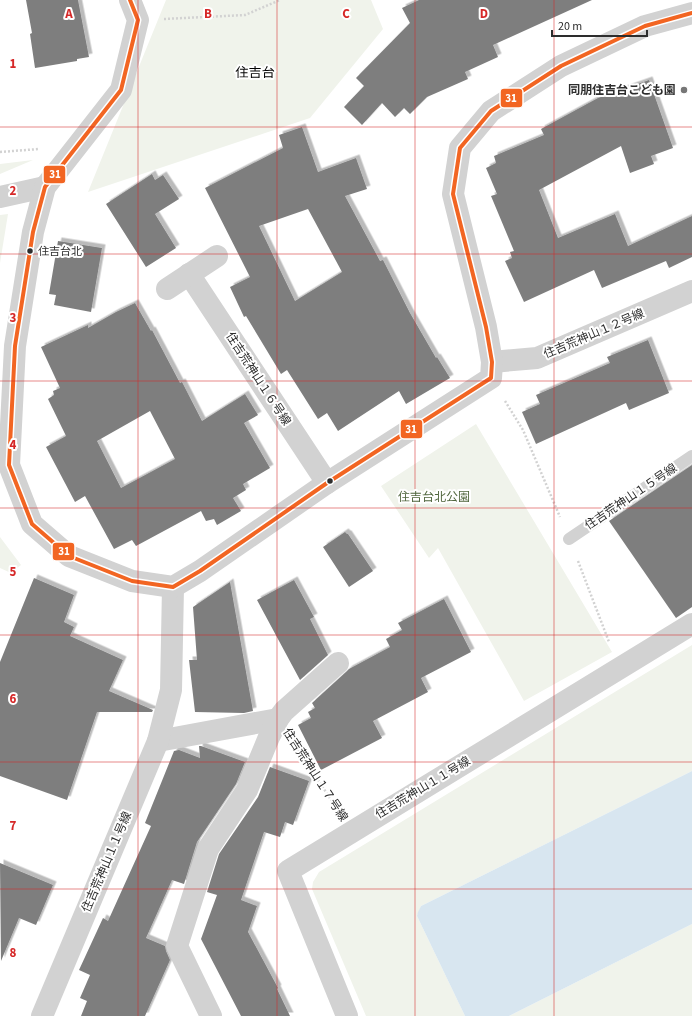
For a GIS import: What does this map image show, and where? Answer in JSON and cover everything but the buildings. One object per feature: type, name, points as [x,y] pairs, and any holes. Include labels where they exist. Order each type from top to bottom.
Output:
[{"type":"street","points":[[130,0],[138,20],[120,90],[46,187],[32,232],[15,346],[8,465],[32,524],[69,556],[132,581],[173,587],[200,571],[492,370],[486,327],[452,194],[460,148],[491,111],[561,66],[645,26],[692,12]]},
{"type":"street","points":[[0,197],[46,187]]},
{"type":"street","points":[[167,289],[217,256]]},
{"type":"street","name":"住吉荒神山１６号線","points":[[189,274],[327,483]]},
{"type":"street","name":"住吉荒神山１２号線","points":[[492,370],[537,358],[692,291]]},
{"type":"street","name":"住吉荒神山１１号線","points":[[42,1016],[158,741],[171,690],[173,587]]},
{"type":"street","name":"住吉荒神山１１号線","points":[[347,1016],[288,871],[692,624]]},
{"type":"street","points":[[211,1016],[177,946],[208,849],[247,790],[278,719],[284,711],[338,663]]},
{"type":"street","name":"住吉荒神山１７号線","points":[[158,741],[278,719]]},
{"type":"lane","name":"住吉荒神山１５号線","points":[[569,539],[692,456]]},
{"type":"path","points":[[138,20],[245,15],[280,0]]},
{"type":"path","points":[[492,370],[523,430],[569,539],[620,669]]},
{"type":"path","name":"住吉荒神山１７号線","points":[[278,719],[352,832]]},
{"type":"green space","points":[[166,0],[371,0],[383,29],[310,118],[88,192]]},
{"type":"green space","points":[[33,160],[0,174],[0,164]]},
{"type":"green space","points":[[8,214],[0,263],[0,215]]},
{"type":"green space","name":"住吉台北公園","points":[[476,424],[612,652],[524,701],[438,548],[429,558],[381,486]]},
{"type":"green space","points":[[0,537],[21,565],[11,573],[0,568]]},
{"type":"green space","points":[[692,645],[692,771],[421,906],[417,916],[465,1016],[366,1016],[312,889],[313,882],[319,872]]},
{"type":"green space","points":[[692,924],[692,1016],[509,1016]]},
{"type":"shaded area","points":[[692,771],[692,924],[509,1016],[465,1016],[417,916],[421,906]]},
{"type":"transit line","name":"31","points":[[130,0],[138,20],[121,90],[45,187],[33,232],[15,346],[9,465],[32,524],[69,556],[132,581],[173,587],[200,571],[327,483],[491,378],[492,362],[486,327],[453,194],[460,148],[491,111],[561,66],[645,26],[692,13]]},
{"type":"place","name":"同朋住吉台こども園","points":[[684,90]]},
{"type":"place","name":"住吉台北","points":[[30,251]]},
{"type":"district","name":"住吉台","points":[[255,73]]}]
